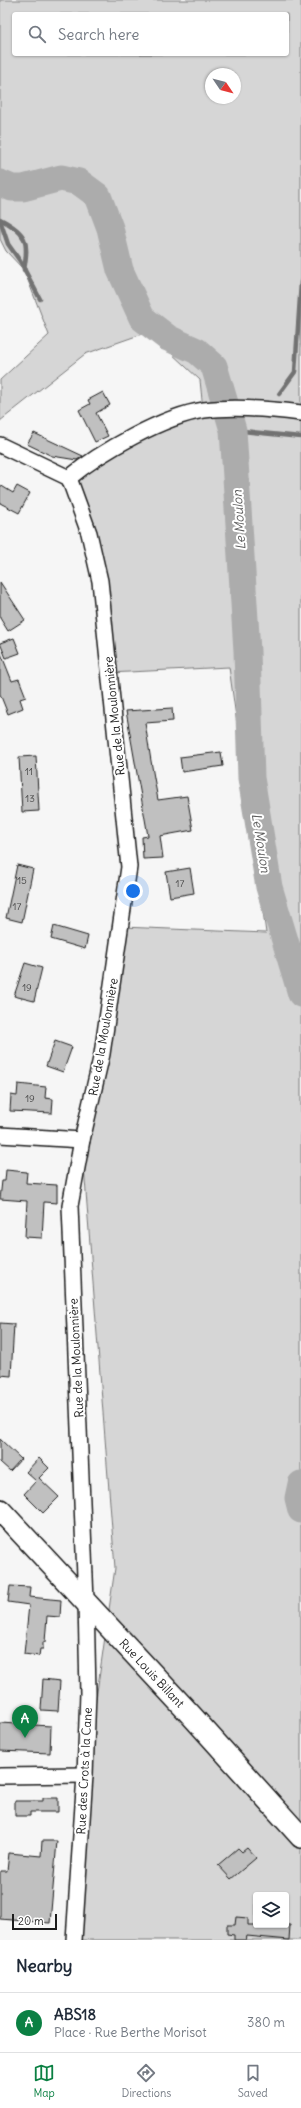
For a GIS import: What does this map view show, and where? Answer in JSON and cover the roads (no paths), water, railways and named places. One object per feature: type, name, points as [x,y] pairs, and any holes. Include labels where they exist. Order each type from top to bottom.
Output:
[{"type":"street","points":[[0,445],[69,478],[86,463],[136,436],[176,417],[203,410],[246,408],[301,413]]},
{"type":"street","name":"Rue de la Moulonnière","points":[[69,478],[90,533],[100,581],[129,867],[102,1054],[82,1140],[70,1206],[86,1601]]},
{"type":"street","points":[[0,1135],[82,1140]]},
{"type":"street","name":"Rue Louis Billant","points":[[0,1510],[86,1601],[301,1838]]},
{"type":"street","name":"Rue des Crots à la Cane","points":[[74,1940],[85,1775],[88,1693],[86,1601]]},
{"type":"street","points":[[0,1776],[85,1775]]},
{"type":"waterway","name":"Le Moulon","points":[[0,183],[12,188],[23,188],[61,178],[79,182],[98,196],[110,228],[120,270],[142,318],[168,338],[197,351],[214,366],[233,430],[247,651],[251,778],[269,887],[301,994]]},
{"type":"waterway","points":[[0,219],[16,229],[24,239],[26,245],[24,270]]},
{"type":"waterway","points":[[0,220],[8,244],[20,261],[40,299]]},
{"type":"waterway","points":[[279,394],[295,372],[301,282]]},
{"type":"waterway","points":[[233,430],[301,437]]},
{"type":"waterway","name":"Le Moulon","points":[[301,1484],[298,1498],[301,1510]]},
{"type":"place","name":"ABS18","points":[[25,1738]]}]
